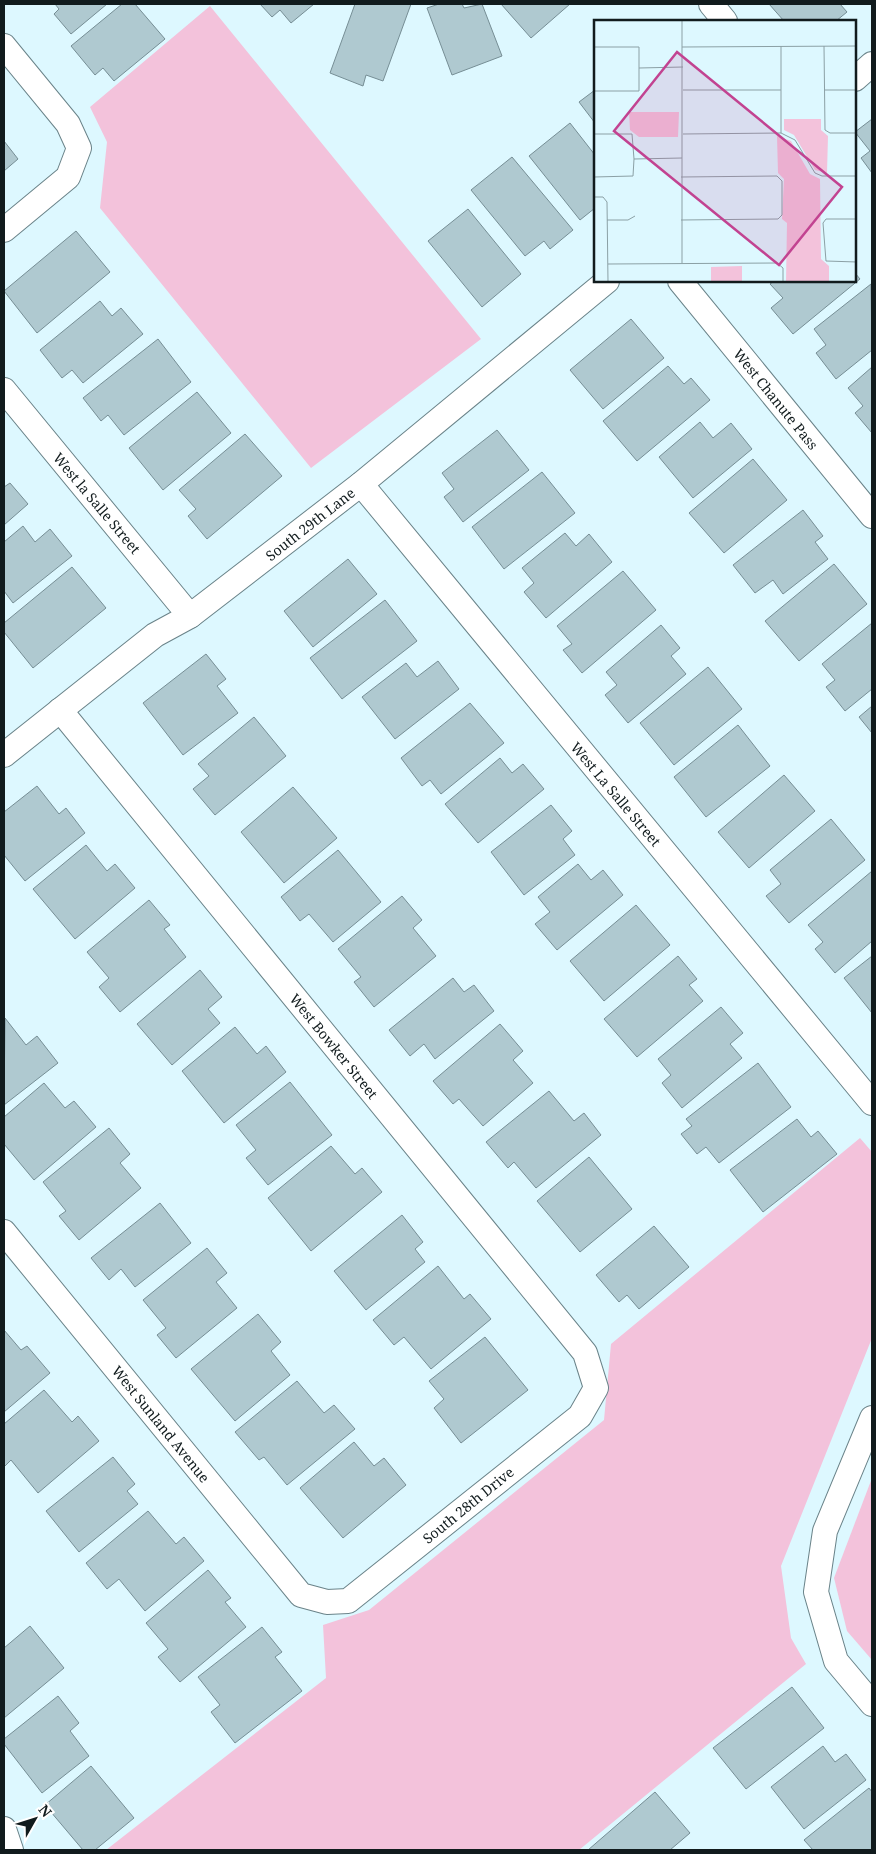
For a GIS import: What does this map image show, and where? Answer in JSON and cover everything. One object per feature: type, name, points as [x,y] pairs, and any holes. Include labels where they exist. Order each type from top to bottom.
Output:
[{"type":"street","points":[[711,4],[724,20]]},
{"type":"street","points":[[4,46],[68,124],[79,148],[68,177],[4,230]]},
{"type":"street","points":[[856,77],[872,64]]},
{"type":"street","name":"South 29th Lane","points":[[4,755],[156,634],[190,616],[360,484],[606,282]]},
{"type":"street","name":"West Chanute Pass","points":[[681,282],[872,516]]},
{"type":"street","name":"West la Salle Street","points":[[4,390],[190,616]]},
{"type":"street","name":"West La Salle Street","points":[[360,484],[872,1103]]},
{"type":"street","name":"West Bowker Street","points":[[60,710],[585,1353],[596,1388]]},
{"type":"street","name":"West Sunland Avenue","points":[[4,1232],[301,1595],[327,1602]]},
{"type":"street","name":"South 28th Drive","points":[[327,1602],[348,1601],[580,1416],[596,1388]]},
{"type":"street","points":[[872,1418],[825,1531],[816,1592],[836,1661],[872,1704]]},
{"type":"street","points":[[4,1829],[11,1850]]},
{"type":"shaded area","points":[[210,6],[481,339],[311,468],[100,208],[107,142],[90,107]]},
{"type":"shaded area","points":[[860,1138],[872,1152],[872,1338],[781,1566],[791,1638],[806,1664],[579,1850],[106,1850],[326,1678],[323,1625],[369,1610],[604,1420],[611,1344]]},
{"type":"shaded area","points":[[872,1478],[872,1660],[847,1631],[834,1578]]},
{"type":"building","points":[[55,4],[107,4],[71,34],[54,14],[59,9]]},
{"type":"building","points":[[122,4],[135,4],[165,39],[114,81],[103,68],[95,75],[71,46]]},
{"type":"building","points":[[260,4],[314,4],[291,23],[280,10],[272,17]]},
{"type":"building","points":[[355,4],[411,4],[383,81],[366,75],[363,86],[330,73]]},
{"type":"building","points":[[439,4],[462,4],[464,8],[482,4],[502,56],[452,75],[427,8]]},
{"type":"building","points":[[501,4],[570,4],[531,38]]},
{"type":"building","points":[[769,4],[840,4],[847,12],[837,20],[783,20]]},
{"type":"building","points":[[594,91],[594,122],[579,102]]},
{"type":"building","points":[[872,119],[872,173],[861,158],[870,151],[856,131]]},
{"type":"building","points":[[570,123],[594,154],[594,209],[580,220],[529,156]]},
{"type":"building","points":[[4,141],[18,159],[4,171]]},
{"type":"building","points":[[512,157],[573,230],[550,249],[544,241],[525,256],[471,190]]},
{"type":"building","points":[[468,209],[521,274],[482,307],[428,241]]},
{"type":"building","points":[[76,231],[110,272],[37,333],[4,291]]},
{"type":"building","points":[[856,274],[860,279],[793,334],[771,308],[783,298],[770,284],[773,282],[856,282]]},
{"type":"building","points":[[871,284],[872,350],[836,379],[816,353],[826,345],[814,329]]},
{"type":"building","points":[[100,301],[112,316],[121,308],[143,334],[83,383],[72,370],[62,378],[40,350]]},
{"type":"building","points":[[631,319],[664,358],[603,409],[570,370]]},
{"type":"building","points":[[158,339],[191,382],[124,435],[108,415],[101,421],[83,398]]},
{"type":"building","points":[[668,366],[684,384],[691,378],[710,400],[637,461],[603,421]]},
{"type":"building","points":[[872,367],[872,433],[855,413],[863,406],[848,388]]},
{"type":"building","points":[[197,392],[231,433],[163,490],[129,448]]},
{"type":"building","points":[[700,422],[713,438],[731,423],[752,449],[693,498],[659,457]]},
{"type":"building","points":[[497,430],[529,470],[463,522],[444,497],[454,489],[442,473]]},
{"type":"building","points":[[245,434],[282,476],[207,539],[188,516],[196,509],[179,490]]},
{"type":"building","points":[[753,459],[787,500],[724,553],[689,513]]},
{"type":"building","points":[[542,472],[575,513],[504,569],[472,527]]},
{"type":"building","points":[[10,483],[28,504],[4,525],[4,487]]},
{"type":"building","points":[[803,510],[823,536],[815,542],[828,559],[783,594],[773,580],[755,593],[733,565]]},
{"type":"building","points":[[23,526],[35,542],[50,529],[72,556],[13,603],[4,591],[4,542]]},
{"type":"building","points":[[565,533],[576,546],[589,534],[612,562],[546,618],[524,592],[534,583],[522,568]]},
{"type":"building","points":[[348,559],[377,594],[313,647],[284,611]]},
{"type":"building","points":[[834,564],[867,604],[799,661],[765,621]]},
{"type":"building","points":[[72,567],[106,608],[33,668],[4,632],[4,623]]},
{"type":"building","points":[[623,571],[656,610],[582,673],[563,650],[572,644],[557,626]]},
{"type":"building","points":[[385,600],[417,641],[342,699],[310,658]]},
{"type":"building","points":[[872,623],[872,689],[845,711],[826,687],[835,680],[822,664]]},
{"type":"building","points":[[661,625],[680,648],[671,656],[686,674],[628,723],[605,695],[617,685],[606,672]]},
{"type":"building","points":[[206,654],[226,679],[217,686],[238,713],[183,755],[143,703]]},
{"type":"building","points":[[438,661],[459,689],[395,739],[362,697],[406,663],[417,677]]},
{"type":"building","points":[[708,667],[742,709],[674,765],[640,723]]},
{"type":"building","points":[[470,703],[504,743],[441,794],[430,780],[422,786],[401,758]]},
{"type":"building","points":[[872,706],[872,733],[859,717]]},
{"type":"building","points":[[254,717],[286,756],[215,815],[193,789],[209,776],[198,764]]},
{"type":"building","points":[[738,725],[770,766],[706,817],[674,777]]},
{"type":"building","points":[[500,758],[512,773],[523,764],[544,789],[478,843],[445,804]]},
{"type":"building","points":[[784,775],[815,811],[749,868],[718,832]]},
{"type":"building","points":[[37,786],[59,814],[66,808],[85,833],[25,881],[4,855],[4,812]]},
{"type":"building","points":[[293,787],[337,838],[284,883],[241,832]]},
{"type":"building","points":[[551,805],[572,831],[563,839],[575,855],[524,895],[491,852]]},
{"type":"building","points":[[831,819],[865,860],[789,923],[766,896],[781,884],[770,870]]},
{"type":"building","points":[[86,845],[107,871],[115,864],[135,888],[75,939],[33,889]]},
{"type":"building","points":[[338,850],[381,902],[333,942],[309,914],[300,921],[281,897]]},
{"type":"building","points":[[578,864],[591,880],[603,870],[623,895],[557,950],[535,924],[550,912],[538,897]]},
{"type":"building","points":[[872,871],[872,941],[835,973],[815,949],[823,942],[808,925]]},
{"type":"building","points":[[402,896],[422,920],[413,928],[436,956],[374,1007],[354,982],[361,977],[338,949]]},
{"type":"building","points":[[149,900],[170,925],[164,929],[186,957],[120,1012],[99,987],[109,978],[87,952]]},
{"type":"building","points":[[636,905],[670,945],[604,1001],[570,961]]},
{"type":"building","points":[[678,956],[697,979],[689,985],[703,1001],[637,1057],[604,1019]]},
{"type":"building","points":[[872,956],[872,1013],[844,978]]},
{"type":"building","points":[[200,970],[222,997],[208,1009],[220,1023],[172,1065],[137,1024]]},
{"type":"building","points":[[453,978],[464,992],[474,985],[494,1011],[435,1059],[424,1044],[410,1056],[389,1030]]},
{"type":"building","points":[[721,1007],[743,1033],[730,1044],[742,1058],[682,1108],[662,1083],[671,1075],[658,1059]]},
{"type":"building","points":[[5,1018],[26,1045],[37,1036],[58,1063],[4,1105]]},
{"type":"building","points":[[500,1024],[523,1051],[513,1060],[533,1083],[483,1126],[459,1099],[453,1104],[433,1081]]},
{"type":"building","points":[[235,1027],[257,1054],[266,1046],[286,1072],[224,1123],[182,1071]]},
{"type":"building","points":[[758,1063],[791,1107],[719,1163],[706,1147],[697,1154],[681,1134],[692,1126],[686,1119]]},
{"type":"building","points":[[290,1082],[332,1135],[268,1185],[246,1158],[256,1150],[236,1125]]},
{"type":"building","points":[[44,1083],[65,1108],[74,1101],[96,1127],[34,1180],[4,1144],[4,1117]]},
{"type":"building","points":[[549,1091],[574,1121],[584,1113],[601,1135],[536,1188],[514,1162],[508,1168],[486,1142]]},
{"type":"building","points":[[797,1119],[811,1137],[818,1131],[837,1154],[763,1212],[730,1170]]},
{"type":"building","points":[[109,1128],[130,1154],[120,1163],[141,1188],[79,1240],[59,1216],[66,1211],[43,1182]]},
{"type":"building","points":[[331,1146],[355,1174],[362,1168],[382,1192],[311,1251],[268,1198]]},
{"type":"building","points":[[589,1157],[632,1209],[580,1252],[537,1201]]},
{"type":"building","points":[[160,1203],[191,1243],[135,1287],[121,1269],[109,1280],[91,1258]]},
{"type":"building","points":[[402,1215],[423,1242],[415,1249],[425,1262],[366,1310],[334,1271]]},
{"type":"building","points":[[654,1226],[689,1267],[639,1309],[627,1295],[619,1302],[596,1275]]},
{"type":"building","points":[[207,1248],[227,1273],[216,1282],[237,1308],[176,1358],[157,1335],[166,1328],[143,1300]]},
{"type":"building","points":[[438,1266],[464,1299],[470,1294],[491,1319],[431,1369],[404,1337],[394,1345],[373,1320]]},
{"type":"building","points":[[258,1314],[281,1342],[271,1351],[290,1375],[235,1421],[191,1369]]},
{"type":"building","points":[[4,1330],[21,1350],[27,1346],[50,1373],[4,1412]]},
{"type":"building","points":[[485,1337],[528,1390],[461,1443],[434,1408],[444,1399],[429,1381]]},
{"type":"building","points":[[297,1381],[324,1413],[334,1405],[355,1429],[287,1485],[264,1457],[259,1460],[235,1432]]},
{"type":"building","points":[[44,1390],[72,1422],[78,1416],[99,1441],[38,1493],[11,1460],[4,1467],[4,1424]]},
{"type":"building","points":[[354,1442],[374,1466],[384,1458],[406,1485],[343,1538],[300,1488]]},
{"type":"building","points":[[113,1457],[135,1484],[127,1491],[138,1504],[79,1552],[46,1511]]},
{"type":"building","points":[[148,1511],[176,1544],[184,1537],[204,1561],[145,1611],[119,1579],[107,1589],[86,1563]]},
{"type":"building","points":[[208,1570],[231,1598],[225,1602],[246,1627],[180,1682],[158,1657],[168,1649],[146,1623]]},
{"type":"building","points":[[30,1626],[64,1668],[4,1718],[4,1648]]},
{"type":"building","points":[[262,1627],[282,1652],[275,1657],[302,1691],[235,1743],[211,1712],[220,1705],[198,1677]]},
{"type":"building","points":[[792,1687],[824,1728],[746,1789],[713,1748]]},
{"type":"building","points":[[58,1696],[79,1723],[70,1731],[89,1756],[42,1793],[4,1744],[4,1739]]},
{"type":"building","points":[[823,1746],[835,1762],[846,1754],[866,1780],[804,1829],[771,1787]]},
{"type":"building","points":[[91,1766],[134,1818],[95,1850],[83,1850],[45,1805]]},
{"type":"building","points":[[869,1788],[872,1792],[872,1850],[813,1850],[804,1840]]},
{"type":"building","points":[[655,1792],[690,1833],[670,1850],[588,1850]]}]
